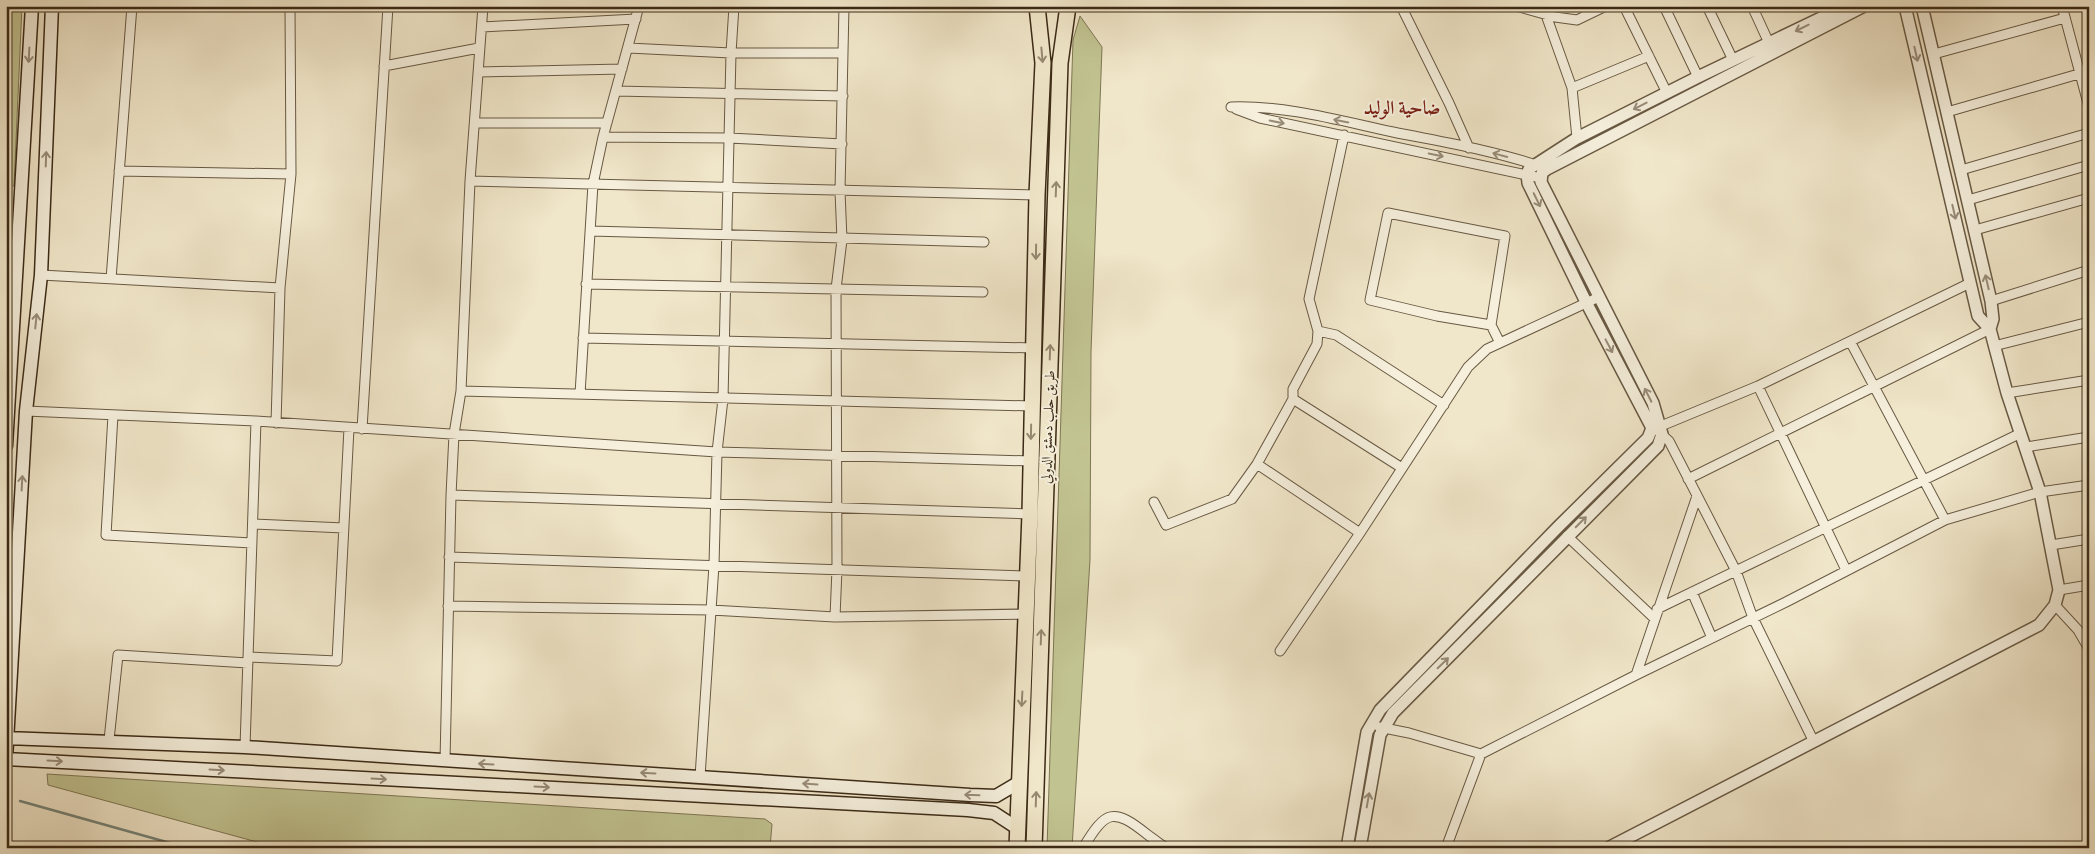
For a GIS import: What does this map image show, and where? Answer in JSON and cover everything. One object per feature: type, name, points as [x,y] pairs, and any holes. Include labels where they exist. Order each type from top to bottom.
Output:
[{"type":"highway","name":"طريق حلب دمشق الدولي","points":[[1017,848],[1018,783],[1030,514],[1037,195],[1043,63],[1037,6]]},
{"type":"highway","name":"طريق حلب دمشق الدولي","points":[[1034,848],[1060,63],[1068,6]]},
{"type":"main road","points":[[6,446],[32,6]]},
{"type":"main road","points":[[52,6],[41,275],[26,411],[6,759],[968,810],[994,813],[1017,828]]},
{"type":"main road","points":[[7,738],[109,740],[245,747],[996,796],[1018,783]]},
{"type":"street","points":[[111,278],[132,6]]},
{"type":"street","points":[[276,423],[280,288],[291,174],[290,6]]},
{"type":"street","points":[[362,429],[388,6]]},
{"type":"street","points":[[445,761],[449,556],[454,434],[461,391],[470,181],[480,72],[479,48],[483,6]]},
{"type":"street","points":[[580,394],[593,184],[603,137],[639,6]]},
{"type":"street","points":[[700,777],[714,565],[717,452],[723,399],[731,53],[734,6]]},
{"type":"street","points":[[835,617],[838,343],[836,290],[842,240],[840,191],[844,6]]},
{"type":"street","points":[[1401,6],[1469,148]]},
{"type":"street","points":[[1516,6],[1546,15],[1577,20],[1586,10],[1606,6]]},
{"type":"street","points":[[1624,6],[1666,93]]},
{"type":"street","points":[[1664,6],[1698,77]]},
{"type":"street","points":[[1708,6],[1733,60]]},
{"type":"street","points":[[1752,6],[1769,43]]},
{"type":"street","points":[[1813,740],[1753,618],[1736,571],[1688,478],[1586,302],[1528,183],[1526,174],[1533,164],[1577,138],[1846,6]]},
{"type":"street","points":[[1360,848],[1382,727],[1393,713],[1658,446],[1659,429],[1653,404],[1599,297],[1544,173],[1533,164],[1469,148],[1259,106],[1231,107],[1260,118],[1526,174],[1544,173],[1864,6]]},
{"type":"street","points":[[1608,848],[1813,740],[2039,625],[2055,605],[2059,590],[2040,492],[2007,393],[1990,330],[1978,316],[1905,6]]},
{"type":"street","points":[[1688,478],[1874,385],[1990,330],[1993,319],[1991,300],[1922,6]]},
{"type":"street","points":[[2062,6],[2089,107]]},
{"type":"street","points":[[1546,15],[1572,88],[1577,138]]},
{"type":"street","points":[[1934,54],[2065,18]]},
{"type":"street","points":[[482,27],[636,19]]},
{"type":"street","points":[[384,66],[479,48]]},
{"type":"street","points":[[628,48],[731,53],[843,53]]},
{"type":"street","points":[[1572,88],[1649,56]]},
{"type":"street","points":[[480,72],[622,69]]},
{"type":"street","points":[[1947,112],[2089,71]]},
{"type":"street","points":[[616,91],[843,96]]},
{"type":"street","points":[[476,123],[607,123]]},
{"type":"street","points":[[1961,170],[2089,133]]},
{"type":"street","points":[[1154,502],[1166,525],[1232,499],[1258,464],[1293,399],[1294,389],[1317,344],[1318,330],[1309,299],[1344,135]]},
{"type":"street","points":[[603,137],[729,138],[842,144]]},
{"type":"street","points":[[1968,200],[2089,165]]},
{"type":"street","points":[[119,170],[291,174]]},
{"type":"street","points":[[470,181],[1037,195]]},
{"type":"street","points":[[1975,230],[2089,198]]},
{"type":"street","points":[[1491,324],[1437,316],[1370,300],[1388,213],[1505,236],[1491,324],[1500,343]]},
{"type":"street","points":[[591,231],[842,240],[984,242]]},
{"type":"street","points":[[1991,300],[2089,270]]},
{"type":"street","points":[[41,275],[280,288]]},
{"type":"street","points":[[1347,848],[1369,725],[1380,710],[1558,527],[1648,438],[1659,429],[1851,343],[1970,283]]},
{"type":"street","points":[[586,284],[983,292]]},
{"type":"street","points":[[1280,651],[1360,533],[1468,367],[1487,349],[1599,297]]},
{"type":"street","points":[[1994,346],[2089,322]]},
{"type":"street","points":[[1318,330],[1336,335],[1444,404]]},
{"type":"street","points":[[583,338],[1034,348]]},
{"type":"street","points":[[1851,343],[1944,520]]},
{"type":"street","points":[[2007,393],[2089,380]]},
{"type":"street","points":[[1758,386],[1846,570]]},
{"type":"street","points":[[461,391],[1031,406]]},
{"type":"street","points":[[1293,399],[1402,468]]},
{"type":"street","points":[[26,411],[256,421],[717,452],[1031,461]]},
{"type":"street","points":[[113,415],[106,535],[252,543]]},
{"type":"street","points":[[245,747],[256,421]]},
{"type":"street","points":[[109,740],[118,655],[337,661],[349,428]]},
{"type":"street","points":[[1655,614],[1692,592],[2021,433]]},
{"type":"street","points":[[2026,447],[2089,437]]},
{"type":"street","points":[[1258,464],[1360,533]]},
{"type":"street","points":[[1369,725],[1481,754],[1944,520],[2040,492],[2089,486]]},
{"type":"street","points":[[451,495],[1030,514]]},
{"type":"street","points":[[1636,675],[1655,614],[1697,496]]},
{"type":"street","points":[[252,524],[344,528]]},
{"type":"street","points":[[1567,536],[1655,614]]},
{"type":"street","points":[[2051,545],[2089,539]]},
{"type":"street","points":[[449,556],[1027,576]]},
{"type":"street","points":[[2059,590],[2089,586]]},
{"type":"street","points":[[1692,592],[1712,638]]},
{"type":"street","points":[[2055,605],[2086,639],[2089,649]]},
{"type":"street","points":[[448,606],[710,610],[835,617],[1026,614]]},
{"type":"street","points":[[1446,848],[1481,754]]},
{"type":"street","points":[[1083,848],[1092,831],[1104,819],[1115,815],[1127,818],[1168,848]]},
{"type":"green space","points":[[6,6],[22,6],[14,186],[6,186]]},
{"type":"green space","points":[[1080,16],[1102,47],[1091,352],[1090,560],[1072,848],[1047,848],[1073,40]]},
{"type":"green space","points":[[47,774],[765,819],[772,824],[770,848],[279,848],[48,785]]},
{"type":"waterway","points":[[20,801],[188,848]]},
{"type":"district","name":"ضاحية الوليد","points":[[1402,108]]}]
